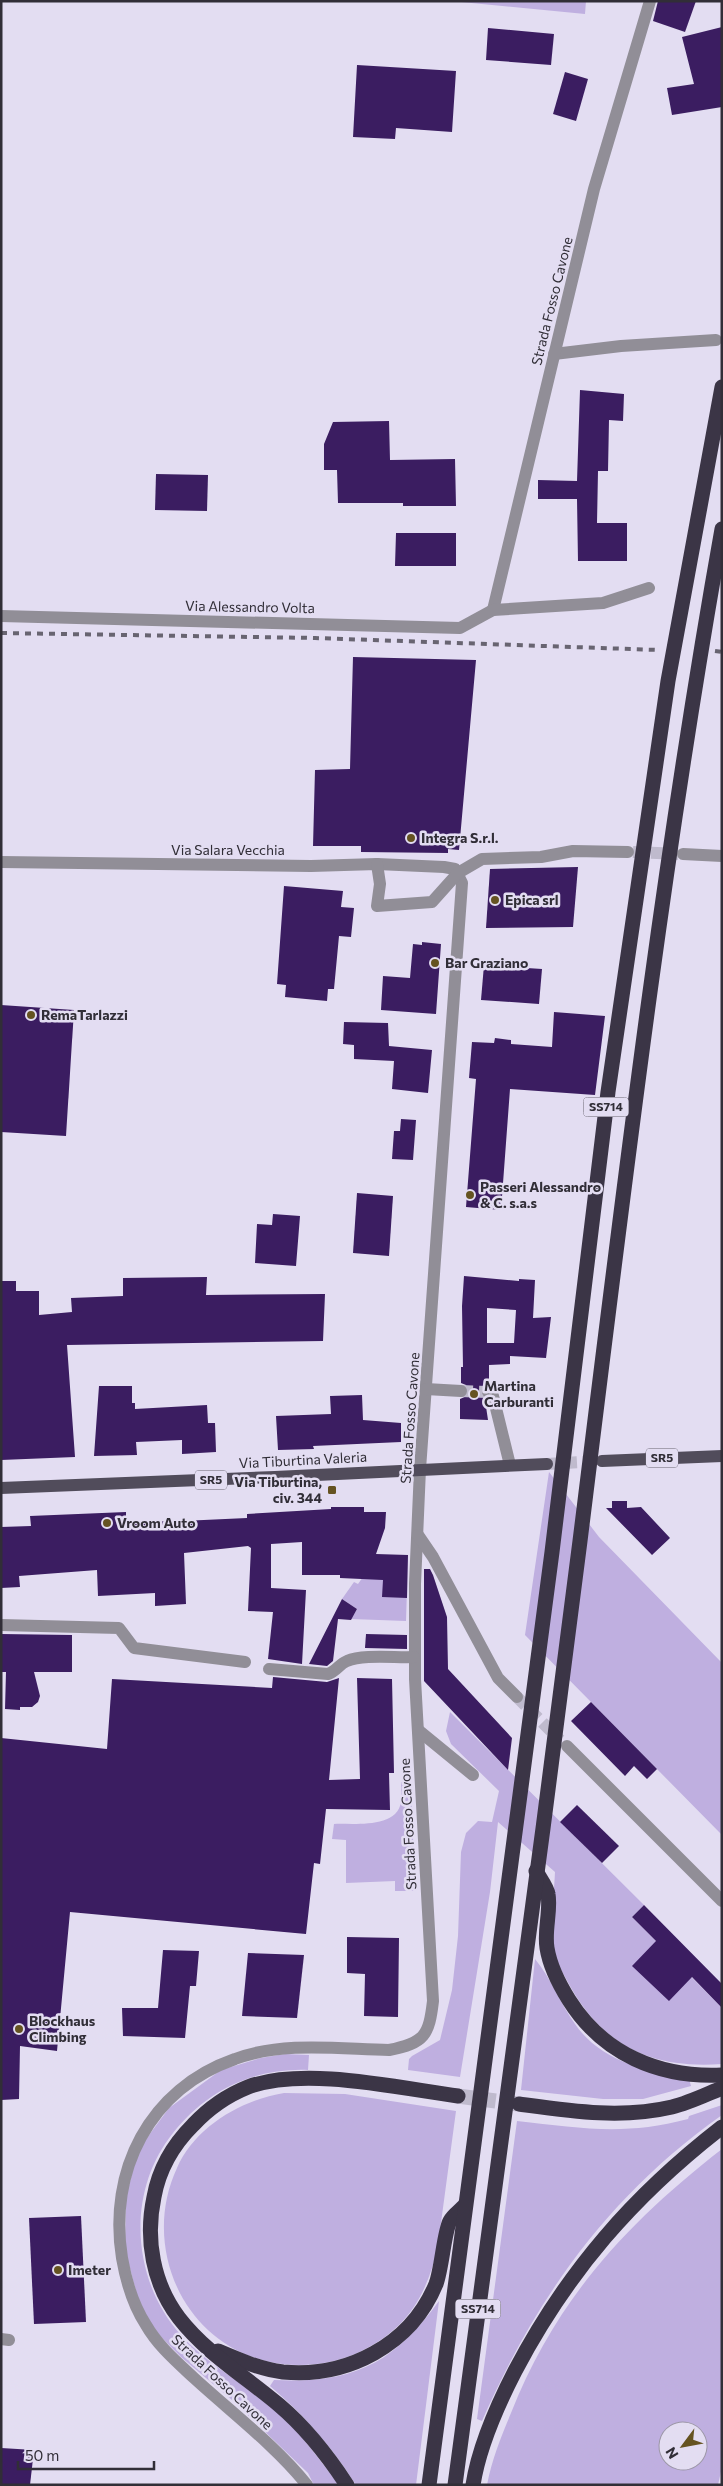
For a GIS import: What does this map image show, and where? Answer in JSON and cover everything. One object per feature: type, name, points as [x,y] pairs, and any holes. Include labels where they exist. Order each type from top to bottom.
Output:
[{"type":"highway","name":"SS714","points":[[429,2485],[566,1438],[610,1083],[668,680],[710,442],[722,386]]},
{"type":"highway","name":"SS714","points":[[455,2485],[580,1543],[635,1100],[695,677],[722,529]]},
{"type":"highway","points":[[537,1864],[548,1894],[547,1946],[552,1968],[578,2014],[608,2045],[648,2066],[690,2074],[722,2075]]},
{"type":"highway","points":[[347,2485],[325,2454],[292,2417],[238,2375],[179,2318],[164,2294],[155,2268],[150,2235],[152,2204],[161,2172],[170,2153],[196,2121],[215,2105],[238,2092],[263,2083],[288,2080],[326,2080],[458,2096]]},
{"type":"highway","points":[[519,2104],[580,2112],[638,2112],[684,2104],[722,2088]]},
{"type":"highway","points":[[473,2485],[488,2432],[505,2391],[541,2324],[569,2282],[599,2242],[627,2210],[657,2180],[722,2127]]},
{"type":"highway","points":[[208,2346],[248,2364],[282,2372],[312,2372],[339,2367],[378,2351],[408,2330],[423,2309],[440,2270],[449,2222],[465,2205]]},
{"type":"main road","name":"SR5","points":[[602,1461],[722,1456]]},
{"type":"main road","name":"Via Tiburtina Valeria","points":[[1,1488],[275,1478],[420,1469],[546,1464]]},
{"type":"street","name":"Strada Fosso Cavone","points":[[493,610],[594,189],[650,1]]},
{"type":"street","points":[[554,354],[622,346],[716,340]]},
{"type":"street","points":[[493,610],[604,603],[649,588]]},
{"type":"street","name":"Via Alessandro Volta","points":[[1,616],[460,628],[493,610]]},
{"type":"street","points":[[377,864],[380,884],[377,906],[432,902],[456,871],[493,857],[541,857],[573,851],[628,852]]},
{"type":"street","points":[[683,854],[722,856]]},
{"type":"street","name":"Via Salara Vecchia","points":[[1,862],[301,866],[377,864],[444,867],[456,871]]},
{"type":"street","name":"Strada Fosso Cavone","points":[[307,2485],[279,2456],[175,2360],[146,2326],[131,2293],[124,2270],[118,2221],[120,2198],[131,2154],[156,2115],[175,2095],[216,2067],[246,2055],[276,2050],[395,2049],[412,2044],[423,2036],[430,2026],[433,2001],[414,1657],[420,1469],[461,912],[462,883],[456,871]]},
{"type":"street","points":[[426,1389],[461,1391]]},
{"type":"street","points":[[488,1392],[492,1392],[510,1465]]},
{"type":"street","points":[[418,1535],[433,1558],[498,1678],[517,1697]]},
{"type":"street","points":[[1,1625],[119,1628],[134,1648],[245,1662]]},
{"type":"street","points":[[269,1669],[328,1674],[335,1672],[345,1661],[356,1658],[414,1657]]},
{"type":"street","points":[[418,1730],[473,1776]]},
{"type":"street","points":[[567,1746],[722,1901]]},
{"type":"shaded area","points":[[451,1],[586,1],[585,14]]},
{"type":"shaded area","points":[[549,1472],[599,1537],[722,1663],[722,1835],[525,1635]]},
{"type":"shaded area","points":[[377,1557],[384,1561],[383,1587],[407,1589],[406,1621],[351,1619],[357,1609],[342,1599],[354,1582],[358,1584]]},
{"type":"shaded area","points":[[450,1712],[644,1905],[632,1917],[722,2008],[722,2064],[697,2065],[653,2058],[633,2050],[615,2039],[598,2025],[583,2007],[570,1986],[554,1953],[552,1910],[555,1872],[498,1822],[490,1892],[460,2077],[408,2070],[409,2059],[412,2056],[440,2040],[452,1990],[458,1936],[461,1852],[466,1833],[478,1821],[492,1822],[499,1791],[451,1744],[446,1731]]},
{"type":"shaded area","points":[[401,1782],[411,1782],[415,1891],[395,1891],[395,1881],[346,1883],[346,1840],[332,1839],[334,1824],[374,1823],[392,1817],[398,1811],[401,1802]]},
{"type":"shaded area","points":[[535,1959],[546,1974],[575,2024],[598,2048],[626,2063],[689,2079],[691,2086],[643,2099],[603,2099],[521,2090]]},
{"type":"shaded area","points":[[285,2054],[309,2055],[308,2070],[268,2073],[233,2085],[201,2105],[173,2133],[158,2156],[147,2181],[142,2208],[141,2235],[144,2262],[152,2288],[164,2313],[181,2335],[203,2356],[284,2418],[309,2446],[339,2485],[314,2485],[308,2473],[232,2400],[181,2357],[153,2329],[140,2306],[125,2250],[126,2197],[138,2150],[169,2108],[221,2070],[261,2058]]},
{"type":"shaded area","points":[[284,2093],[345,2094],[456,2111],[438,2245],[420,2297],[400,2324],[388,2335],[372,2345],[344,2358],[310,2365],[288,2365],[266,2361],[237,2350],[212,2333],[191,2311],[176,2286],[167,2258],[164,2228],[167,2198],[177,2168],[195,2140],[207,2128],[236,2109],[252,2102]]},
{"type":"shaded area","points":[[722,2105],[722,2115],[682,2146],[645,2179],[611,2214],[580,2251],[552,2291],[527,2332],[503,2375],[482,2421],[477,2419],[517,2121],[582,2128],[623,2129],[688,2119],[689,2116]]},
{"type":"shaded area","points":[[722,2149],[722,2467],[718,2485],[487,2485],[500,2439],[529,2372],[550,2334],[572,2299],[598,2266],[655,2205]]},
{"type":"shaded area","points":[[439,2301],[416,2485],[356,2485],[317,2432],[270,2386],[274,2380],[327,2378],[369,2366],[387,2355],[405,2340],[422,2323]]},
{"type":"building","points":[[658,1],[696,1],[685,32],[653,21]]},
{"type":"building","points":[[722,27],[722,107],[672,115],[667,88],[694,84],[682,37]]},
{"type":"building","points":[[488,28],[554,34],[551,65],[486,60]]},
{"type":"building","points":[[357,65],[456,71],[452,132],[396,128],[395,139],[353,137]]},
{"type":"building","points":[[565,72],[588,79],[576,121],[553,114]]},
{"type":"building","points":[[580,390],[624,394],[623,421],[609,420],[608,471],[598,471],[597,523],[627,523],[627,561],[578,561],[577,499],[538,499],[538,480],[577,481]]},
{"type":"building","points":[[389,421],[390,460],[455,459],[456,506],[403,506],[403,503],[338,503],[337,470],[324,470],[324,444],[333,422]]},
{"type":"building","points":[[156,474],[208,475],[207,511],[155,510]]},
{"type":"building","points":[[396,533],[456,533],[456,566],[395,566]]},
{"type":"building","points":[[353,657],[476,660],[459,850],[448,849],[448,853],[361,852],[361,846],[313,846],[315,770],[350,769]]},
{"type":"building","points":[[578,867],[573,927],[486,928],[490,869]]},
{"type":"building","points":[[284,886],[343,891],[341,907],[354,908],[351,937],[339,936],[334,989],[328,989],[327,1001],[285,997],[286,985],[277,984]]},
{"type":"building","points":[[422,942],[441,944],[436,1014],[381,1010],[383,976],[410,978],[413,944],[422,945]]},
{"type":"building","points":[[484,965],[542,969],[539,1004],[481,1000]]},
{"type":"building","points":[[1,1005],[74,1010],[66,1136],[1,1132]]},
{"type":"building","points":[[554,1012],[605,1016],[595,1095],[510,1089],[501,1210],[466,1207],[476,1079],[469,1078],[472,1042],[494,1043],[495,1038],[511,1040],[511,1044],[552,1047]]},
{"type":"building","points":[[344,1022],[388,1023],[389,1046],[432,1050],[428,1093],[392,1089],[394,1061],[354,1059],[354,1045],[343,1044]]},
{"type":"building","points":[[401,1119],[416,1120],[413,1160],[392,1159],[394,1131],[400,1131]]},
{"type":"building","points":[[357,1193],[393,1196],[389,1256],[353,1253]]},
{"type":"building","points":[[273,1214],[300,1216],[296,1266],[255,1263],[257,1224],[272,1225]]},
{"type":"building","points":[[464,1276],[519,1281],[519,1279],[535,1280],[533,1318],[551,1317],[546,1358],[510,1356],[510,1364],[489,1365],[489,1384],[484,1385],[480,1392],[485,1400],[488,1420],[460,1419],[460,1399],[467,1396],[469,1391],[466,1385],[461,1383],[461,1367],[463,1367],[462,1306]],"holes":[[[487,1308],[516,1310],[514,1343],[487,1343]]]},
{"type":"building","points":[[207,1277],[206,1295],[325,1294],[323,1341],[67,1345],[75,1457],[1,1460],[1,1281],[16,1281],[16,1291],[39,1291],[39,1315],[72,1312],[71,1298],[123,1296],[123,1278]]},
{"type":"building","points":[[99,1386],[132,1386],[132,1403],[135,1403],[135,1409],[207,1405],[208,1423],[215,1423],[216,1452],[182,1454],[182,1440],[136,1442],[137,1455],[94,1456]]},
{"type":"building","points":[[362,1395],[363,1420],[401,1423],[401,1442],[313,1446],[314,1449],[278,1450],[276,1416],[331,1414],[330,1396]]},
{"type":"building","points":[[612,1501],[627,1501],[627,1508],[641,1507],[670,1538],[652,1555],[606,1508],[612,1508]]},
{"type":"building","points":[[331,1507],[364,1507],[364,1512],[386,1512],[385,1528],[376,1554],[408,1555],[407,1598],[382,1597],[383,1580],[340,1578],[340,1575],[302,1575],[302,1542],[271,1544],[271,1588],[306,1590],[302,1664],[268,1659],[273,1612],[248,1611],[251,1548],[248,1546],[184,1553],[186,1604],[155,1606],[155,1593],[98,1596],[97,1570],[19,1576],[20,1587],[1,1588],[1,1527],[31,1526],[30,1516],[126,1512],[126,1522],[182,1521],[247,1518],[247,1514],[331,1509]]},
{"type":"building","points":[[424,1569],[430,1569],[433,1575],[447,1617],[448,1669],[512,1738],[508,1770],[424,1681]]},
{"type":"building","points":[[342,1599],[357,1609],[351,1620],[338,1619],[333,1661],[327,1666],[309,1664]]},
{"type":"building","points":[[1,1634],[72,1635],[72,1672],[34,1672],[40,1696],[38,1702],[32,1707],[20,1707],[20,1710],[5,1709],[6,1672],[1,1672]]},
{"type":"building","points":[[366,1634],[407,1635],[407,1649],[365,1648]]},
{"type":"building","points":[[273,1677],[327,1682],[339,1678],[329,1780],[360,1779],[357,1678],[392,1679],[394,1773],[389,1773],[390,1810],[326,1809],[320,1864],[314,1863],[306,1934],[70,1912],[57,2051],[20,2046],[19,2099],[1,2100],[1,1738],[107,1749],[112,1679],[272,1688]]},
{"type":"building","points":[[591,1702],[657,1769],[647,1779],[634,1766],[625,1776],[571,1721]]},
{"type":"building","points":[[577,1805],[619,1846],[602,1863],[560,1822]]},
{"type":"building","points":[[644,1905],[722,1984],[722,2008],[692,1977],[669,2001],[632,1966],[656,1941],[632,1917]]},
{"type":"building","points":[[347,1937],[399,1938],[398,2017],[364,2016],[365,1974],[347,1973]]},
{"type":"building","points":[[163,1950],[199,1951],[196,1986],[190,1986],[185,2038],[123,2036],[122,2008],[158,2008]]},
{"type":"building","points":[[248,1953],[304,1955],[297,2018],[242,2016]]},
{"type":"building","name":"Imeter","points":[[81,2216],[86,2322],[34,2324],[29,2218]]},
{"type":"building","points":[[1,2448],[34,2450],[30,2485],[1,2485]]},
{"type":"tunnel","points":[[633,852],[678,854]]},
{"type":"tunnel","points":[[461,1391],[488,1392]]},
{"type":"tunnel","points":[[547,1464],[599,1461]]},
{"type":"tunnel","points":[[517,1697],[560,1740]]},
{"type":"tunnel","points":[[458,2096],[518,2104]]},
{"type":"railway","points":[[1,633],[315,638],[659,650]]},
{"type":"railway","points":[[715,651],[722,652]]},
{"type":"place","name":"Integra S.r.l.","points":[[411,838]]},
{"type":"place","name":"Epica srl","points":[[495,900]]},
{"type":"place","name":"Bar Graziano","points":[[435,963]]},
{"type":"place","name":"RemaTarlazzi","points":[[31,1015]]},
{"type":"place","name":"Passeri Alessandro & C. s.a.s","points":[[470,1195]]},
{"type":"place","name":"Martina Carburanti","points":[[474,1394]]},
{"type":"place","name":"Via Tiburtina, civ. 344","points":[[332,1490]]},
{"type":"place","name":"Vroom Auto","points":[[107,1523]]},
{"type":"place","name":"Blockhaus Climbing","points":[[19,2029]]},
{"type":"place","name":"Imeter","points":[[58,2270]]}]
